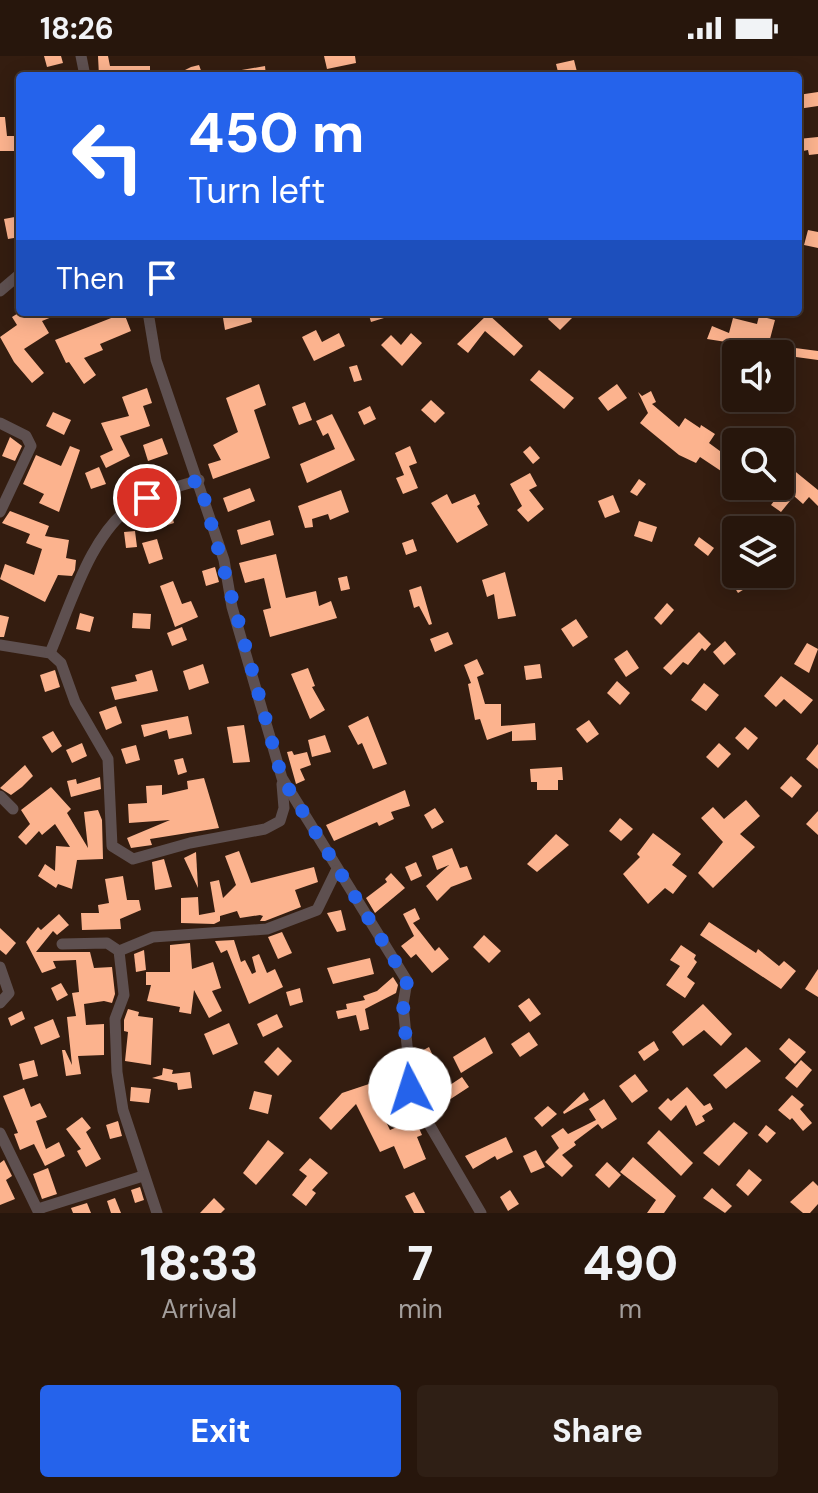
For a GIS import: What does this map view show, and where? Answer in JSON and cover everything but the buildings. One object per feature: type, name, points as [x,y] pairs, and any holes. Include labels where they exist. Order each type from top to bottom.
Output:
[{"type":"street","points":[[0,291],[16,277]]},
{"type":"street","points":[[0,645],[50,653],[61,663],[75,702],[108,759],[112,846],[133,859],[190,843],[265,829],[280,821],[284,808],[282,778],[199,480],[156,360],[149,316]]},
{"type":"street","points":[[0,423],[26,436],[31,446],[0,512]]},
{"type":"street","points":[[50,653],[101,537],[132,506],[162,491],[199,480]]},
{"type":"street","points":[[282,778],[336,871],[407,981],[403,1005],[410,1089],[481,1213]]},
{"type":"street","points":[[0,796],[13,809]]},
{"type":"street","points":[[119,951],[153,937],[267,929],[317,910],[336,871]]},
{"type":"street","points":[[62,944],[107,943],[119,951],[124,995],[115,1019],[117,1072],[123,1110],[157,1213]]},
{"type":"street","points":[[0,967],[9,987],[9,993],[0,1003]]},
{"type":"street","points":[[0,1133],[38,1211],[143,1176]]},
{"type":"route","points":[[147,498],[199,480],[224,560],[232,607],[282,778],[336,871],[407,981],[403,1005],[410,1089]]}]
